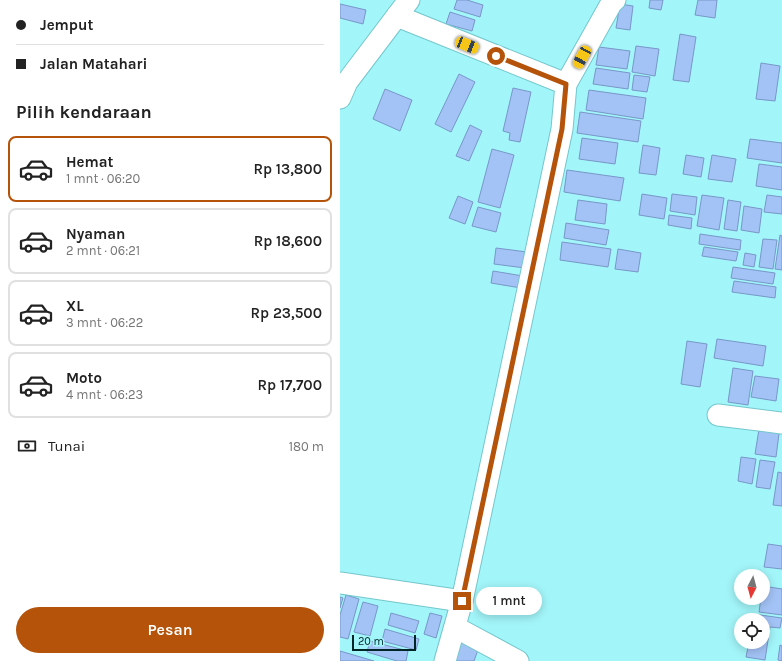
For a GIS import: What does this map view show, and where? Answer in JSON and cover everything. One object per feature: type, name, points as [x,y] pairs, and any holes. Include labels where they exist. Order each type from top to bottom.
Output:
[{"type":"street","points":[[342,87],[409,0]]},
{"type":"street","points":[[445,661],[462,601],[562,129],[566,84],[612,2],[615,0]]},
{"type":"street","points":[[397,16],[566,84]]},
{"type":"street","points":[[718,415],[782,423]]},
{"type":"street","points":[[340,583],[462,601]]},
{"type":"street","points":[[455,627],[518,661]]},
{"type":"building","points":[[457,0],[467,0],[483,5],[480,17],[454,9]]},
{"type":"building","points":[[650,0],[663,0],[661,10],[649,8]]},
{"type":"building","points":[[698,0],[717,0],[715,18],[695,15]]},
{"type":"building","points":[[340,4],[366,10],[363,24],[340,18]]},
{"type":"building","points":[[620,4],[633,6],[630,30],[616,28]]},
{"type":"building","points":[[450,12],[475,20],[472,31],[446,24]]},
{"type":"building","points":[[680,34],[696,37],[689,82],[673,80]]},
{"type":"building","points":[[636,46],[659,49],[655,76],[632,72]]},
{"type":"building","points":[[599,47],[630,51],[627,69],[596,65]]},
{"type":"building","points":[[761,63],[780,66],[775,101],[756,99]]},
{"type":"building","points":[[596,68],[630,73],[628,89],[593,84]]},
{"type":"building","points":[[459,74],[475,82],[451,132],[435,124]]},
{"type":"building","points":[[634,75],[650,77],[647,92],[632,90]]},
{"type":"building","points":[[513,88],[531,92],[520,142],[509,140],[510,133],[503,131]]},
{"type":"building","points":[[385,89],[412,100],[400,131],[373,119]]},
{"type":"building","points":[[589,90],[646,98],[643,119],[586,110]]},
{"type":"building","points":[[580,112],[641,121],[638,142],[577,133]]},
{"type":"building","points":[[470,125],[482,131],[469,161],[456,156]]},
{"type":"building","points":[[582,138],[618,143],[615,164],[579,159]]},
{"type":"building","points":[[750,139],[782,143],[782,163],[747,158]]},
{"type":"building","points":[[643,145],[660,148],[656,175],[639,173]]},
{"type":"building","points":[[492,149],[514,155],[500,208],[478,202]]},
{"type":"building","points":[[686,155],[704,158],[701,177],[683,174]]},
{"type":"building","points":[[712,155],[736,159],[732,182],[708,179]]},
{"type":"building","points":[[759,164],[782,167],[782,190],[756,186]]},
{"type":"building","points":[[567,170],[624,178],[620,201],[564,192]]},
{"type":"building","points":[[642,194],[667,198],[664,219],[639,215]]},
{"type":"building","points":[[672,194],[697,197],[695,215],[670,211]]},
{"type":"building","points":[[702,195],[724,198],[719,230],[697,226]]},
{"type":"building","points":[[767,195],[782,197],[782,214],[764,212]]},
{"type":"building","points":[[458,196],[473,202],[465,224],[449,218]]},
{"type":"building","points":[[578,200],[607,204],[605,224],[575,220]]},
{"type":"building","points":[[728,200],[741,202],[737,231],[724,229]]},
{"type":"building","points":[[744,206],[762,209],[759,233],[741,230]]},
{"type":"building","points":[[478,207],[501,213],[496,232],[472,226]]},
{"type":"building","points":[[669,215],[692,218],[691,229],[668,225]]},
{"type":"building","points":[[566,223],[609,230],[606,245],[564,238]]},
{"type":"building","points":[[700,234],[741,240],[740,250],[699,244]]},
{"type":"building","points":[[780,235],[782,236],[782,270],[775,269]]},
{"type":"building","points":[[763,239],[777,240],[773,269],[759,267]]},
{"type":"building","points":[[562,242],[611,249],[608,267],[560,260]]},
{"type":"building","points":[[704,247],[738,252],[736,261],[702,256]]},
{"type":"building","points":[[496,248],[527,252],[525,268],[494,264]]},
{"type":"building","points":[[618,249],[641,253],[638,272],[615,269]]},
{"type":"building","points":[[745,253],[756,255],[754,267],[743,265]]},
{"type":"building","points":[[733,267],[775,273],[773,284],[731,278]]},
{"type":"building","points":[[493,271],[523,276],[521,288],[491,283]]},
{"type":"building","points":[[734,281],[776,287],[775,298],[732,292]]},
{"type":"building","points":[[717,339],[766,346],[763,366],[714,358]]},
{"type":"building","points":[[687,341],[707,344],[700,387],[681,384]]},
{"type":"building","points":[[733,368],[753,371],[748,405],[728,402]]},
{"type":"building","points":[[755,376],[779,379],[776,401],[751,397]]},
{"type":"building","points":[[760,423],[780,426],[776,457],[755,454]]},
{"type":"building","points":[[741,457],[756,459],[752,484],[738,481]]},
{"type":"building","points":[[760,460],[775,462],[770,489],[756,487]]},
{"type":"building","points":[[778,472],[782,473],[782,506],[773,505]]},
{"type":"building","points":[[768,544],[782,546],[782,569],[764,567]]},
{"type":"building","points":[[770,587],[782,589],[782,615],[759,612],[760,605],[770,605]]},
{"type":"building","points":[[346,595],[359,599],[348,639],[340,637],[340,615]]},
{"type":"building","points":[[340,597],[343,598],[340,608]]},
{"type":"building","points":[[363,602],[378,606],[370,636],[354,632]]},
{"type":"building","points":[[391,613],[419,621],[415,633],[388,625]]},
{"type":"building","points":[[430,613],[442,616],[436,638],[424,634]]},
{"type":"building","points":[[770,616],[782,618],[780,628],[770,627]]},
{"type":"building","points":[[385,629],[419,639],[416,650],[382,641]]},
{"type":"building","points":[[459,637],[480,644],[474,661],[451,661]]},
{"type":"building","points":[[370,641],[408,651],[406,661],[397,661],[367,652]]},
{"type":"building","points":[[780,645],[782,646],[782,661],[778,660]]},
{"type":"building","points":[[748,649],[767,649],[765,660],[746,657]]},
{"type":"building","points":[[340,651],[374,661],[340,661]]},
{"type":"route","points":[[462,601],[562,129],[566,84],[496,56]]}]
